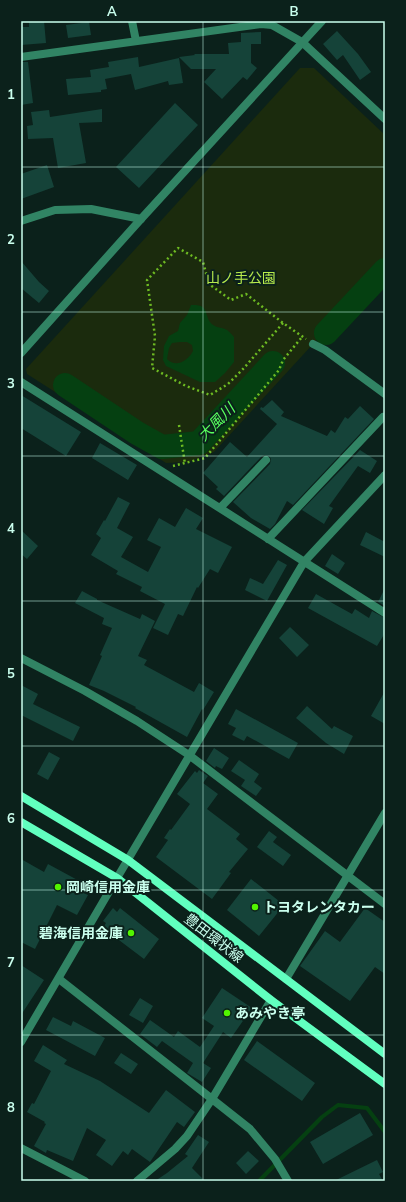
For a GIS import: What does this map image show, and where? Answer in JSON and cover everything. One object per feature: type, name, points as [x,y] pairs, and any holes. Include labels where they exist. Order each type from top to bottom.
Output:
[{"type":"main road","name":"豊田環状線","points":[[21,796],[128,860],[385,1054]]},
{"type":"main road","name":"豊田環状線","points":[[21,822],[117,878],[272,1000],[385,1084]]},
{"type":"street","points":[[132,21],[136,41]]},
{"type":"street","points":[[21,353],[322,21]]},
{"type":"street","points":[[21,57],[136,41],[230,24],[272,23],[302,42],[385,119]]},
{"type":"street","points":[[21,221],[55,210],[91,209],[141,219]]},
{"type":"street","points":[[313,344],[325,350],[385,394]]},
{"type":"street","points":[[21,382],[385,613]]},
{"type":"street","points":[[268,539],[382,417]]},
{"type":"street","points":[[220,508],[266,460]]},
{"type":"street","points":[[21,1042],[304,562],[385,475]]},
{"type":"street","points":[[21,658],[137,721],[189,755],[385,904]]},
{"type":"street","points":[[286,979],[385,813]]},
{"type":"street","points":[[59,979],[250,1129],[275,1159],[288,1181]]},
{"type":"street","points":[[137,1181],[176,1149],[187,1136],[212,1099],[272,1000]]},
{"type":"street","points":[[21,1148],[85,1181]]},
{"type":"path","points":[[283,323],[228,384],[210,395],[186,386],[152,368],[155,336],[147,280],[178,248],[203,262],[209,284],[231,300],[246,294],[313,344]]},
{"type":"path","points":[[170,476],[172,466],[205,458],[279,370],[283,360],[302,337]]},
{"type":"path","points":[[179,425],[185,464]]},
{"type":"green space","name":"山ノ手公園","points":[[300,68],[314,68],[385,135],[385,262],[313,344],[214,452],[188,462],[166,463],[27,374],[26,369]]},
{"type":"shaded area","points":[[191,305],[201,306],[205,310],[208,319],[212,324],[227,330],[234,337],[234,362],[215,382],[200,382],[166,366],[163,360],[164,346],[169,336],[178,331],[180,323],[187,315]],"holes":[[[187,342],[192,345],[193,351],[191,355],[182,362],[170,362],[167,359],[169,348],[172,343]]]},
{"type":"building","points":[[29,21],[44,21],[46,43],[21,45],[21,27],[29,27]]},
{"type":"building","points":[[89,22],[91,35],[68,38],[66,25]]},
{"type":"building","points":[[337,31],[358,54],[371,72],[360,80],[343,55],[337,60],[323,44]]},
{"type":"building","points":[[261,32],[261,44],[251,44],[251,63],[257,68],[247,80],[243,77],[222,99],[204,82],[216,69],[191,69],[179,57],[195,55],[194,54],[229,54],[228,43],[241,42],[241,33]]},
{"type":"building","points":[[138,57],[139,67],[179,58],[183,83],[169,85],[168,81],[135,90],[131,74],[105,79],[107,89],[101,90],[101,92],[68,95],[66,79],[91,77],[90,70],[109,67],[108,62]]},
{"type":"building","points":[[21,62],[28,62],[33,103],[21,105]]},
{"type":"building","points":[[175,103],[198,125],[139,188],[116,167]]},
{"type":"building","points":[[102,109],[102,122],[79,123],[86,163],[58,168],[53,138],[28,139],[27,126],[33,125],[31,112],[49,110],[50,117]]},
{"type":"building","points":[[47,165],[54,187],[21,199],[21,174]]},
{"type":"building","points":[[21,261],[49,291],[39,303],[21,288]]},
{"type":"building","points":[[21,395],[81,432],[66,456],[21,428]]},
{"type":"building","points":[[272,400],[284,412],[281,416],[327,436],[331,430],[335,433],[345,417],[348,419],[360,406],[374,419],[293,505],[287,501],[275,524],[270,529],[251,518],[233,502],[270,464],[271,459],[269,456],[262,456],[224,496],[216,489],[218,487],[203,473],[230,442],[247,457],[277,424],[260,409]]},
{"type":"building","points":[[100,443],[137,465],[128,480],[92,458]]},
{"type":"building","points":[[360,450],[377,461],[370,473],[358,466],[329,506],[333,508],[324,524],[302,510]]},
{"type":"building","points":[[118,497],[130,503],[117,528],[133,537],[121,557],[148,572],[161,547],[147,540],[159,518],[175,527],[186,508],[203,518],[196,529],[232,547],[218,573],[210,569],[198,588],[197,587],[183,616],[178,614],[168,635],[153,628],[165,604],[140,591],[142,587],[116,574],[118,571],[91,555],[101,538],[96,534]]},
{"type":"building","points":[[21,530],[38,546],[27,559],[21,554]]},
{"type":"building","points":[[366,532],[385,542],[385,557],[360,545]]},
{"type":"building","points":[[332,554],[345,563],[338,574],[325,566]]},
{"type":"building","points":[[278,560],[287,565],[267,601],[245,590],[250,578],[263,584]]},
{"type":"building","points":[[385,588],[385,606],[378,602]]},
{"type":"building","points":[[82,591],[97,600],[140,619],[142,614],[155,621],[138,656],[147,660],[144,665],[194,692],[199,683],[214,692],[203,710],[202,709],[187,737],[135,708],[136,707],[89,685],[102,656],[100,655],[112,628],[102,624],[104,618],[75,603]]},
{"type":"building","points":[[316,594],[352,614],[355,609],[369,618],[372,611],[385,618],[385,633],[377,646],[308,608]]},
{"type":"building","points":[[290,627],[309,645],[297,657],[279,638]]},
{"type":"building","points":[[21,685],[38,694],[33,704],[80,727],[73,741],[21,715]]},
{"type":"building","points":[[385,691],[385,724],[371,716]]},
{"type":"building","points":[[307,706],[332,729],[334,726],[353,736],[344,754],[326,743],[296,718]]},
{"type":"building","points":[[236,709],[298,743],[289,759],[247,736],[244,741],[232,735],[236,728],[228,724]]},
{"type":"building","points":[[214,748],[229,758],[222,769],[216,766],[215,768],[206,761]]},
{"type":"building","points":[[49,752],[60,758],[48,780],[37,774]]},
{"type":"building","points":[[239,760],[259,774],[254,782],[262,788],[256,796],[241,786],[245,780],[231,771]]},
{"type":"building","points":[[199,770],[208,776],[203,783],[218,794],[207,809],[240,834],[236,839],[248,849],[229,872],[231,873],[212,899],[156,857],[168,840],[164,838],[190,804],[177,794],[195,771],[197,773]]},
{"type":"building","points":[[269,831],[277,837],[273,842],[291,855],[283,866],[257,847]]},
{"type":"building","points":[[21,859],[44,872],[48,864],[83,883],[79,891],[88,895],[77,915],[57,905],[35,949],[21,942]]},
{"type":"building","name":"トヨタレンタカー","points":[[251,879],[284,905],[259,936],[227,910]]},
{"type":"building","name":"碧海信用金庫","points":[[113,908],[117,912],[120,908],[159,939],[144,959],[103,928],[106,923],[103,921]]},
{"type":"building","points":[[365,908],[385,922],[385,974],[375,967],[350,1001],[300,966],[325,931],[340,942]]},
{"type":"building","points":[[21,965],[44,980],[21,1015]]},
{"type":"building","points":[[222,988],[252,1008],[231,1038],[223,1032],[203,1063],[211,1068],[202,1082],[187,1073],[193,1063],[162,1041],[157,1047],[140,1034],[150,1020],[174,1037],[178,1031],[200,1047],[214,1026],[202,1018]]},
{"type":"building","points":[[140,998],[153,1006],[143,1023],[129,1015]]},
{"type":"building","points":[[53,1017],[71,1026],[73,1021],[105,1038],[95,1056],[46,1030]]},
{"type":"building","points":[[257,1041],[315,1083],[302,1101],[244,1060]]},
{"type":"building","points":[[43,1045],[67,1060],[64,1064],[100,1081],[149,1113],[166,1090],[195,1112],[184,1127],[177,1122],[150,1162],[132,1149],[128,1155],[123,1151],[112,1166],[96,1155],[106,1140],[87,1128],[73,1161],[47,1150],[46,1153],[34,1146],[46,1124],[27,1112],[32,1103],[34,1104],[51,1071],[34,1061]]},
{"type":"building","points":[[121,1053],[138,1064],[131,1074],[114,1063]]},
{"type":"building","points":[[360,1113],[373,1135],[323,1164],[310,1142]]},
{"type":"building","points":[[198,1135],[209,1142],[192,1168],[205,1181],[155,1181],[188,1156],[185,1154]]},
{"type":"building","points":[[248,1151],[259,1161],[246,1174],[236,1163]]},
{"type":"building","points":[[377,1160],[383,1172],[379,1174],[383,1181],[334,1181]]},
{"type":"waterway","name":"大風川","points":[[326,333],[385,270]]},
{"type":"waterway","name":"大風川","points":[[65,385],[137,433],[162,447],[199,443],[273,363]]},
{"type":"waterway","points":[[259,1181],[322,1117],[338,1105],[367,1108],[385,1132]]},
{"type":"place","name":"岡崎信用金庫","points":[[58,887]]},
{"type":"place","name":"トヨタレンタカー","points":[[255,907]]},
{"type":"place","name":"碧海信用金庫","points":[[131,933]]},
{"type":"place","name":"あみやき亭","points":[[227,1013]]}]
